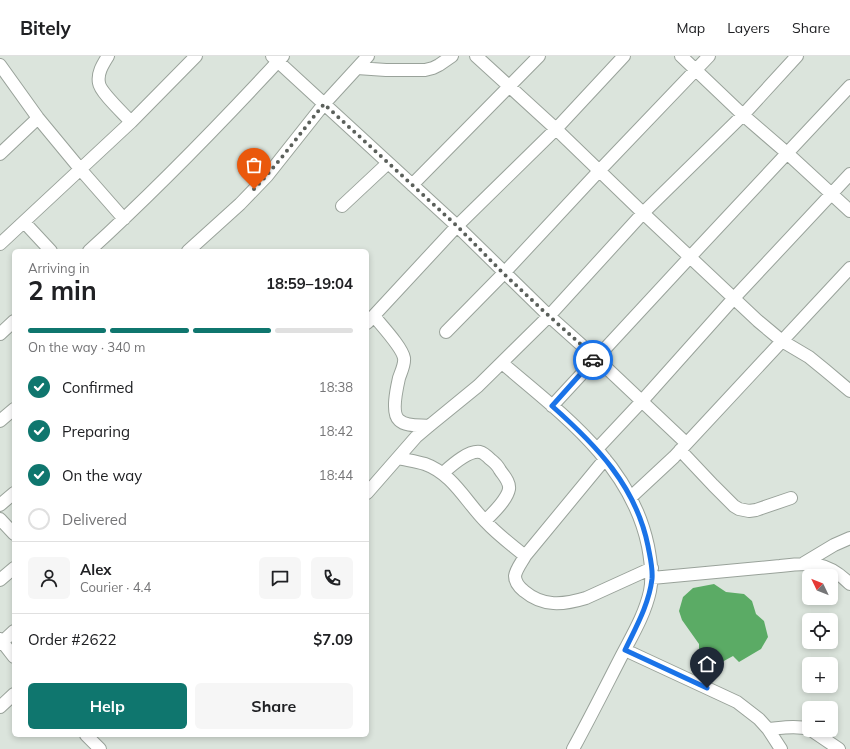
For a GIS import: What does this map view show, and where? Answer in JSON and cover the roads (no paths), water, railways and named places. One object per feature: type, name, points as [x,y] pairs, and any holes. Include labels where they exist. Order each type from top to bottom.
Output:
[{"type":"street","points":[[108,56],[102,64],[100,70],[99,84],[102,91],[131,122]]},
{"type":"street","points":[[0,244],[81,170],[196,56]]},
{"type":"street","points":[[190,249],[240,204],[267,176],[324,104],[368,56]]},
{"type":"street","points":[[357,68],[425,70],[439,66],[452,56]]},
{"type":"street","points":[[476,56],[556,129],[734,298],[782,341],[809,357],[850,391]]},
{"type":"street","points":[[412,185],[539,56]]},
{"type":"street","points":[[429,426],[406,424],[397,418],[395,409],[396,396],[405,360],[404,356],[395,342],[370,320],[457,226],[556,129],[624,56]]},
{"type":"street","points":[[681,56],[743,115],[850,211]]},
{"type":"street","points":[[446,332],[504,274],[599,171],[709,56]]},
{"type":"street","points":[[369,491],[416,437],[478,386],[549,316],[643,213],[743,115],[797,56]]},
{"type":"street","points":[[91,249],[179,166],[277,58],[324,104],[457,226],[504,274],[642,401],[683,447],[718,490],[734,506],[739,509],[749,511],[791,498]]},
{"type":"street","points":[[0,65],[38,118],[124,219]]},
{"type":"street","points":[[552,406],[690,256],[850,86]]},
{"type":"street","points":[[0,154],[38,118]]},
{"type":"street","points":[[342,206],[388,162]]},
{"type":"street","points":[[596,449],[642,401],[734,298],[850,174]]},
{"type":"street","points":[[24,222],[49,249]]},
{"type":"street","points":[[631,496],[683,447],[850,268]]},
{"type":"street","points":[[0,334],[12,323]]},
{"type":"street","points":[[502,363],[582,433],[605,459],[631,496],[643,528],[648,548],[652,573],[650,592],[642,614],[625,650],[573,749]]},
{"type":"street","points":[[0,422],[12,411]]},
{"type":"street","points":[[443,473],[468,454],[474,452],[485,454],[498,466],[509,484],[509,490],[501,503],[485,521]]},
{"type":"street","points":[[398,458],[424,463],[443,473],[453,482],[494,531],[525,556]]},
{"type":"street","points":[[605,459],[525,556],[515,578],[519,587],[530,596],[554,604],[586,598],[652,573],[812,563],[833,571],[850,584]]},
{"type":"street","points":[[0,505],[12,495]]},
{"type":"street","points":[[0,519],[12,532]]},
{"type":"street","points":[[804,564],[830,547],[850,538]]},
{"type":"street","points":[[0,580],[12,570]]},
{"type":"street","points":[[12,633],[1,642],[12,655]]},
{"type":"street","points":[[625,650],[737,702],[751,712],[768,729],[781,749]]},
{"type":"street","points":[[0,707],[12,696]]},
{"type":"street","points":[[768,729],[802,727]]},
{"type":"street","points":[[88,737],[100,749]]},
{"type":"street","points":[[821,737],[839,749]]}]
